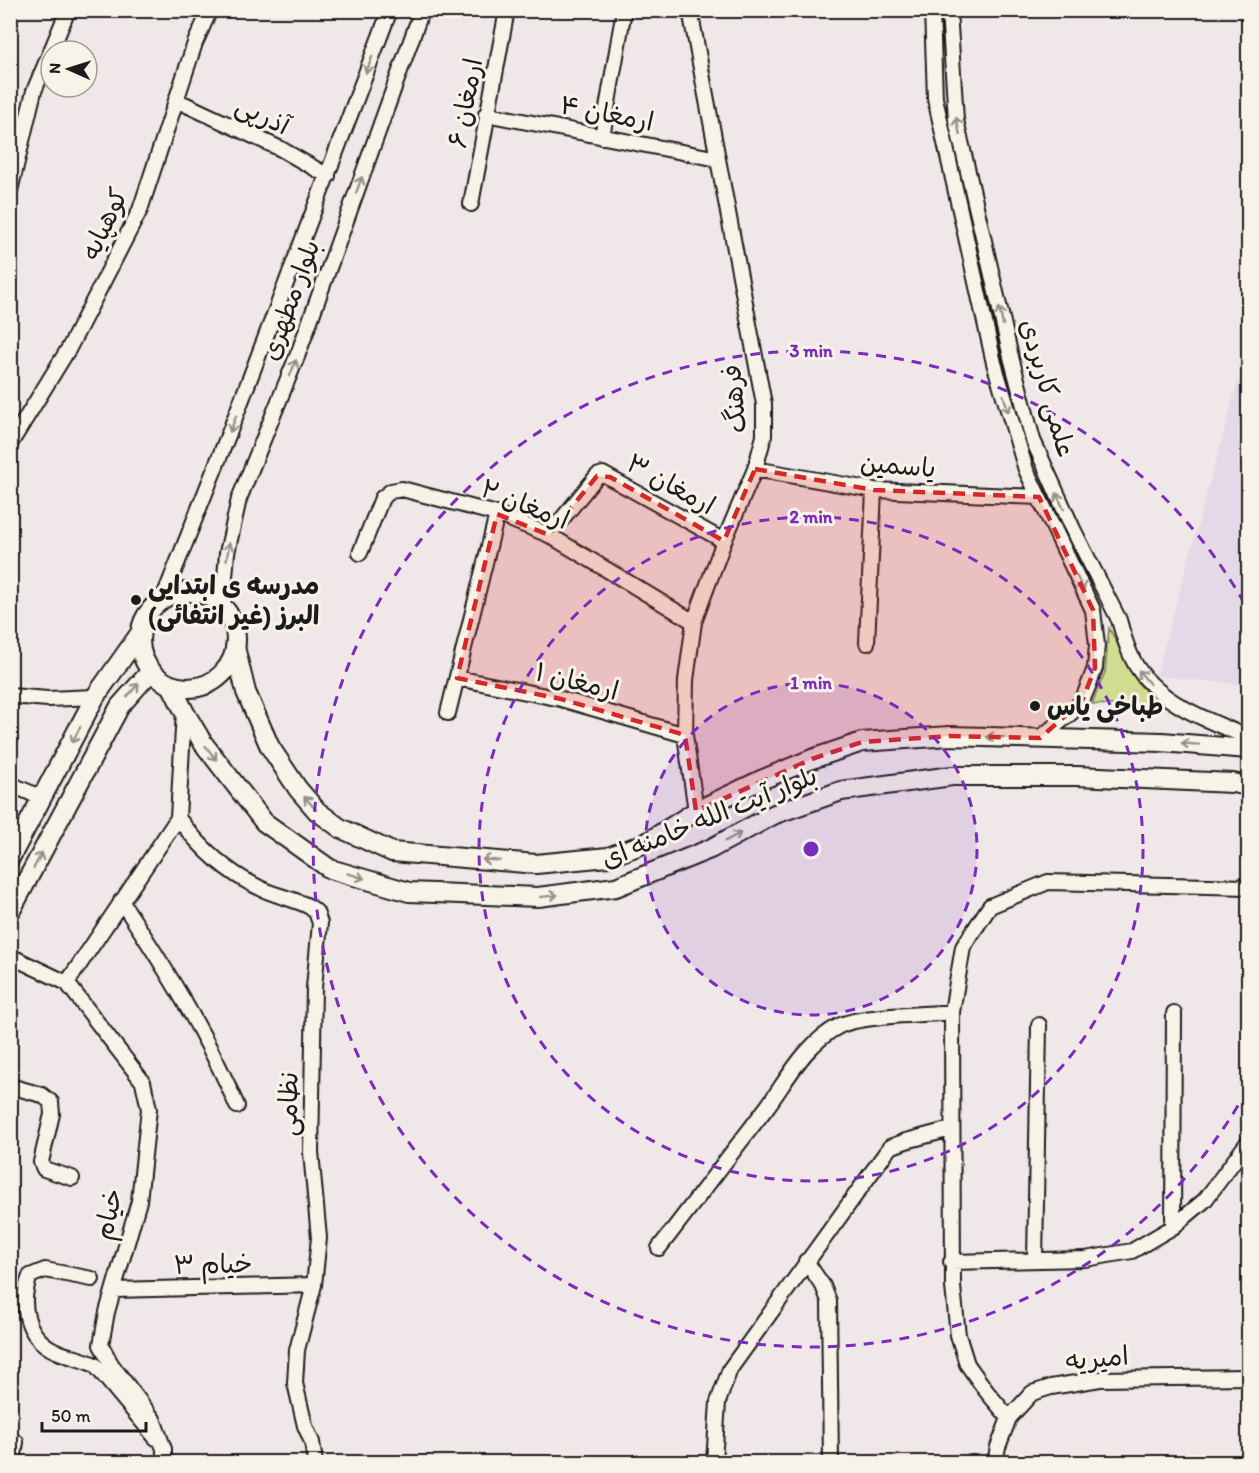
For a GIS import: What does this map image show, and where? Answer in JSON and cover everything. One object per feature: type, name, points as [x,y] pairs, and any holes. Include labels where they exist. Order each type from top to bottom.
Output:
[{"type":"main road","points":[[10,858],[95,697],[141,632],[149,613],[163,599],[176,594],[196,593],[215,600],[225,609],[234,627],[235,647],[231,660],[223,672],[212,681],[199,687],[185,688],[171,685],[151,671],[142,652],[141,632]]},
{"type":"main road","name":"بلوار آیت الله خامنه ای","points":[[235,647],[246,692],[270,747],[298,789],[317,811],[340,828],[392,852],[536,864],[608,857],[646,843],[696,811],[792,767],[862,742],[950,736],[1162,742],[1248,749]]},
{"type":"main road","points":[[10,912],[120,706],[151,671]]},
{"type":"main road","name":"بلوار آیت الله خامنه ای","points":[[171,685],[203,743],[264,822],[330,869],[409,892],[538,897],[616,887],[710,849],[775,814],[841,791],[940,778],[1077,776],[1233,783],[1248,786]]},
{"type":"street","points":[[56,39],[68,10]]},
{"type":"street","name":"کوهپایه","points":[[10,444],[69,348],[140,210],[195,43],[210,10]]},
{"type":"street","name":"بلوار مطهری","points":[[163,599],[328,176],[390,10]]},
{"type":"street","name":"بلوار مطهری","points":[[225,609],[223,601],[227,553],[239,499],[298,354],[422,10]]},
{"type":"street","name":"ارمغان ۶","points":[[471,204],[507,10]]},
{"type":"street","points":[[602,137],[624,10]]},
{"type":"street","name":"فرهنگ","points":[[690,10],[764,405],[764,436],[755,469],[724,541],[694,622],[686,680],[685,735],[696,811]]},
{"type":"street","points":[[918,10],[950,16]]},
{"type":"street","name":"علمی کاربردی","points":[[932,14],[935,98],[994,363],[1018,447],[1039,497],[1093,610],[1097,645],[1095,668],[1082,701],[1040,738]]},
{"type":"street","name":"علمی کاربردی","points":[[950,16],[956,120],[1011,357],[1038,455],[1119,620],[1136,666],[1150,684],[1181,707],[1248,737]]},
{"type":"street","points":[[10,190],[34,91],[39,79]]},
{"type":"street","name":"آذرپی","points":[[176,100],[281,149],[328,176]]},
{"type":"street","name":"ارمغان ۴","points":[[486,114],[718,159]]},
{"type":"street","points":[[963,219],[978,215]]},
{"type":"street","points":[[994,363],[1011,357]]},
{"type":"street","name":"یاسمین","points":[[755,469],[874,490],[1039,497]]},
{"type":"street","name":"ارمغان ۳","points":[[549,535],[597,476],[603,474],[724,541]]},
{"type":"street","name":"ارمغان ۲","points":[[360,553],[382,498],[391,491],[402,489],[497,514],[549,535],[694,622]]},
{"type":"street","points":[[867,643],[874,490]]},
{"type":"street","points":[[448,713],[497,514]]},
{"type":"street","name":"ارمغان ۱","points":[[456,678],[561,699],[685,735]]},
{"type":"street","points":[[10,696],[48,699],[95,697]]},
{"type":"street","points":[[67,983],[178,818],[184,711]]},
{"type":"street","points":[[10,784],[42,798]]},
{"type":"street","name":"نظامی","points":[[178,818],[227,870],[258,888],[310,907],[316,912],[320,923],[314,988],[311,1152],[319,1238],[314,1286],[297,1350],[295,1383],[305,1426],[312,1442],[315,1462]]},
{"type":"street","points":[[1010,1418],[967,1364],[958,1335],[951,1262],[952,1012],[963,946],[990,906],[1048,882],[1248,887]]},
{"type":"street","points":[[121,902],[162,962],[228,1084],[237,1106]]},
{"type":"street","name":"خیام","points":[[10,956],[67,983],[143,1082],[149,1108],[139,1201],[103,1327],[101,1345],[111,1364],[153,1419],[164,1456]]},
{"type":"street","points":[[659,1248],[769,1103],[797,1062],[824,1036],[841,1025],[857,1020],[952,1012]]},
{"type":"street","points":[[1173,1227],[1174,1013]]},
{"type":"street","points":[[1035,1260],[1039,1024]]},
{"type":"street","points":[[10,1086],[42,1095],[51,1102],[52,1114],[41,1162],[44,1169],[72,1178]]},
{"type":"street","points":[[714,1462],[718,1402],[730,1369],[806,1261],[890,1147],[906,1140],[951,1129]]},
{"type":"street","points":[[951,1262],[1085,1259],[1132,1251],[1173,1227],[1205,1200],[1248,1142]]},
{"type":"street","points":[[806,1261],[823,1286],[829,1301],[831,1462]]},
{"type":"street","points":[[92,1279],[45,1270],[30,1276],[25,1289],[25,1313],[38,1340],[55,1351],[82,1358],[95,1365],[164,1456]]},
{"type":"street","name":"خیام ۳","points":[[114,1290],[314,1286]]},
{"type":"street","name":"امیریه","points":[[995,1462],[998,1447],[1010,1418],[1032,1393],[1051,1387],[1100,1379],[1248,1377]]},
{"type":"street","points":[[10,1439],[16,1442],[17,1447],[13,1462]]},
{"type":"highlighted area","points":[[755,469],[874,490],[1039,497],[1093,610],[1095,668],[1082,701],[1040,738],[950,736],[862,742],[812,759],[696,811],[685,735],[561,699],[457,678],[497,514],[549,535],[597,476],[610,477],[724,541]]},
{"type":"shaded area","points":[[1248,346],[1248,685],[1156,676],[1175,608]]},
{"type":"green space","points":[[1109,628],[1138,683],[1161,707],[1092,704],[1105,672]]},
{"type":"place","name":"مدرسه ی ابتدایی (غیر انتفائی) البرز","points":[[136,600]]},
{"type":"place","name":"طباخی یاس","points":[[1035,706]]}]
